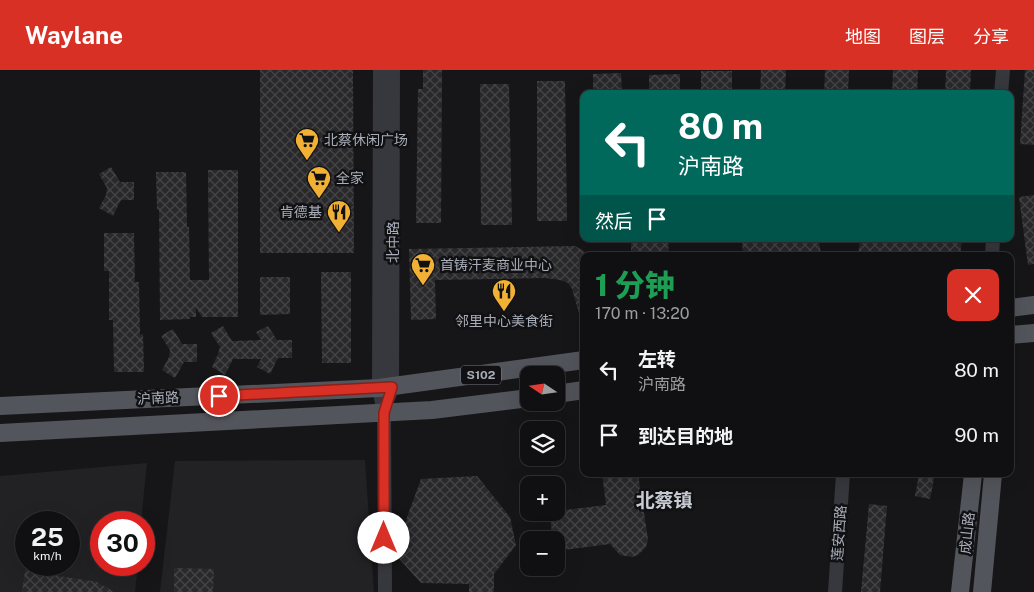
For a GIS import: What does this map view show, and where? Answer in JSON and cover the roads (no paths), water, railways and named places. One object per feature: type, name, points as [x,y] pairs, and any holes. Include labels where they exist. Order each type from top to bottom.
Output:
[{"type":"main road","points":[[1014,308],[1034,305]]},
{"type":"main road","points":[[1014,334],[1034,332]]},
{"type":"main road","name":"沪南路","points":[[0,406],[385,388],[580,361]]},
{"type":"main road","points":[[565,393],[580,391]]},
{"type":"main road","name":"沪南路","points":[[0,433],[432,410],[520,399]]},
{"type":"main road","name":"成山路","points":[[960,592],[973,477]]},
{"type":"main road","name":"成山路","points":[[982,592],[994,477]]},
{"type":"street","name":"北中路","points":[[380,70],[385,388]]},
{"type":"street","name":"北中路","points":[[385,592],[384,413],[393,70]]},
{"type":"street","points":[[1002,90],[1003,70]]},
{"type":"street","name":"莲安西路","points":[[835,592],[843,477]]},
{"type":"place","name":"北蔡休闲广场","points":[[307,161]]},
{"type":"place","name":"全家","points":[[319,199]]},
{"type":"place","name":"肯德基","points":[[339,233]]},
{"type":"place","name":"首铸汗麦商业中心","points":[[423,286]]},
{"type":"place","name":"邻里中心美食街","points":[[504,312]]},
{"type":"district","name":"北蔡镇","points":[[664,500]]}]
